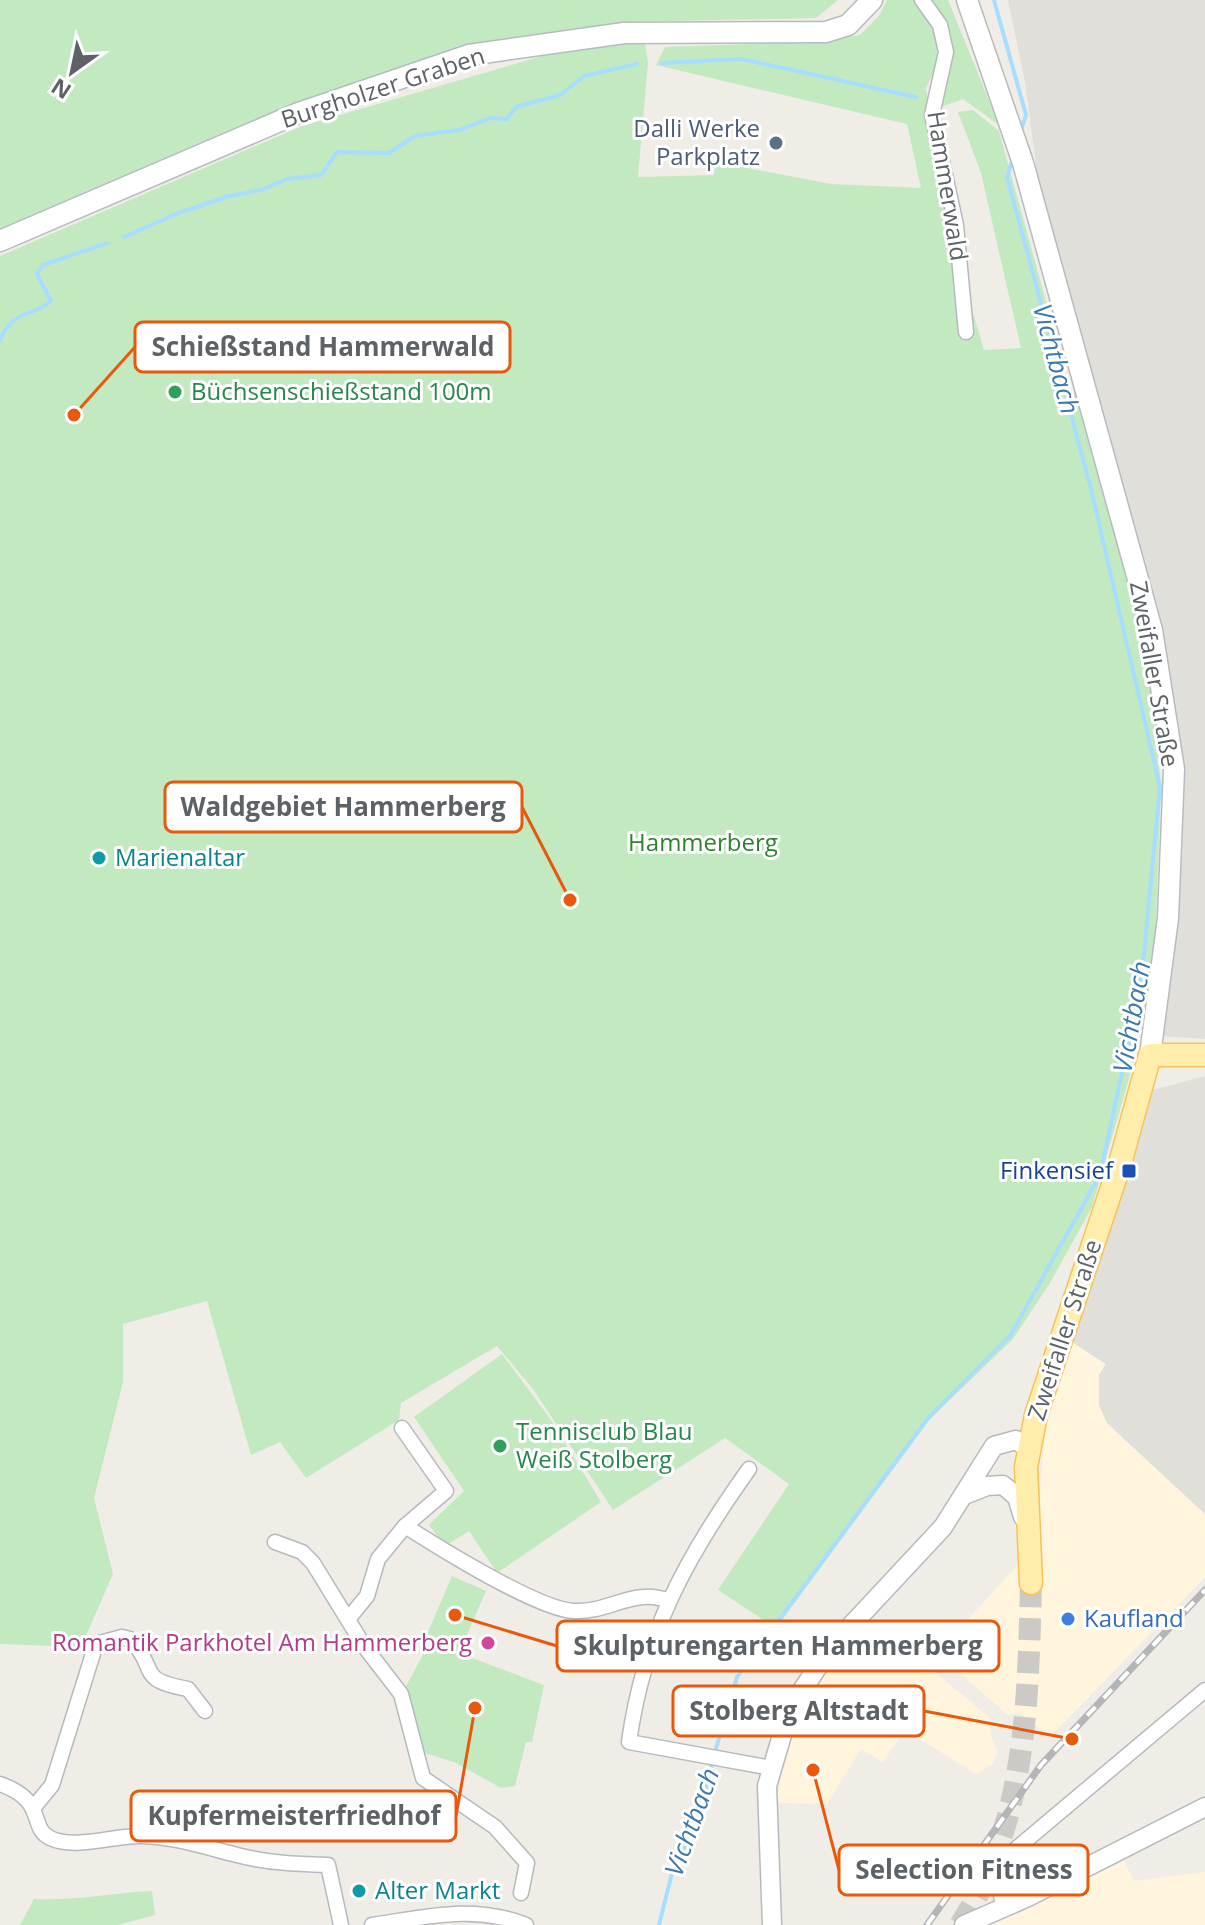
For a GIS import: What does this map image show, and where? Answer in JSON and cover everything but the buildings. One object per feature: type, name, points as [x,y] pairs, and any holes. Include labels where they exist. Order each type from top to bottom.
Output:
[{"type":"main road","name":"Burgholzer Graben","points":[[0,241],[296,114],[469,55],[624,33],[826,32],[848,25],[872,0]]},
{"type":"main road","name":"Zweifaller Straße","points":[[967,0],[1023,163],[1152,630],[1174,769],[1168,918],[1150,1055],[1119,1167],[1048,1371],[1028,1448]]},
{"type":"main road","points":[[1150,1055],[1205,1055]]},
{"type":"main road","points":[[1028,1448],[1027,1531],[1031,1583]]},
{"type":"street","name":"Hammerwald","points":[[922,0],[940,25],[946,52],[932,115],[956,225],[966,332]]},
{"type":"street","points":[[349,1618],[367,1596],[378,1559],[405,1526],[446,1491],[402,1428]]},
{"type":"street","name":"Zweifaller Straße","points":[[772,1925],[766,1808],[771,1768],[790,1708],[832,1646],[920,1554],[986,1461],[1028,1448]]},
{"type":"street","points":[[749,1469],[717,1513],[669,1601],[640,1674],[629,1742],[771,1768]]},
{"type":"street","points":[[964,1495],[987,1486],[1003,1485],[1017,1497],[1027,1531]]},
{"type":"street","points":[[405,1526],[442,1550],[547,1605],[572,1611],[596,1610],[642,1594],[669,1601]]},
{"type":"street","points":[[275,1542],[302,1552],[313,1563],[364,1646],[401,1694],[423,1778],[476,1812],[511,1843],[527,1863],[521,1893]]},
{"type":"street","points":[[34,1807],[52,1785],[96,1644],[122,1637],[130,1639],[149,1676],[163,1685],[188,1689],[197,1695],[205,1711]]},
{"type":"street","points":[[1004,1907],[997,1886],[1001,1869],[1011,1853],[1205,1690]]},
{"type":"street","points":[[0,1784],[20,1791],[34,1807],[40,1830],[59,1841],[126,1835],[167,1837],[238,1855],[290,1864],[328,1865],[341,1925]]},
{"type":"street","points":[[964,1925],[1205,1807]]},
{"type":"street","points":[[372,1925],[466,1911],[489,1913],[526,1925]]},
{"type":"shaded area","points":[[1008,0],[1205,0],[1205,1039],[1161,1036],[1179,917],[1181,768],[1124,492],[1038,180],[1025,82]]},
{"type":"shaded area","points":[[1205,1076],[1205,1514],[1107,1423],[1099,1405],[1099,1375],[1106,1364],[1072,1342],[1153,1090]]},
{"type":"shaded area","points":[[1072,1342],[1106,1364],[1099,1375],[1099,1405],[1107,1423],[1205,1514],[1205,1577],[1050,1737],[1020,1713],[1008,1715],[937,1653],[1036,1545],[1046,1420]]},
{"type":"shaded area","points":[[890,1635],[989,1717],[992,1740],[998,1751],[993,1764],[976,1774],[905,1730],[883,1762],[861,1749],[827,1804],[776,1803],[788,1736],[817,1678],[845,1643],[866,1661]]},
{"type":"shaded area","points":[[1124,1861],[1134,1881],[1205,1872],[1205,1925],[985,1925]]},
{"type":"green space","points":[[0,0],[838,0],[816,18],[626,22],[472,45],[0,231]]},
{"type":"green space","name":"Hammerberg","points":[[887,0],[914,0],[935,28],[939,61],[926,88],[958,262],[984,350],[1021,348],[981,173],[958,112],[973,110],[999,131],[1071,392],[1076,391],[1140,623],[1154,710],[1161,787],[1155,941],[1132,1068],[1092,1207],[1050,1283],[1013,1339],[930,1419],[776,1628],[718,1590],[789,1484],[725,1438],[613,1510],[533,1389],[497,1346],[401,1403],[399,1420],[306,1478],[280,1442],[251,1455],[207,1301],[123,1324],[123,1382],[94,1498],[113,1574],[81,1647],[0,1644],[0,256],[302,126],[570,48],[645,43],[648,63],[638,177],[714,175],[716,162],[831,184],[921,188],[907,124],[656,65],[665,47],[810,42],[860,35],[879,16]]},
{"type":"green space","points":[[929,0],[948,0],[999,125],[963,99],[935,109],[941,91],[946,89],[951,52]]},
{"type":"green space","name":"Tennisclub Blau Weiß Stolberg","points":[[502,1354],[549,1417],[601,1502],[497,1573],[469,1531],[445,1546],[429,1525],[464,1491],[414,1417]]},
{"type":"green space","points":[[452,1576],[486,1591],[459,1653],[544,1685],[532,1742],[526,1742],[515,1786],[501,1788],[454,1762],[421,1752],[405,1688],[430,1642],[434,1643],[425,1639]]},
{"type":"green space","points":[[152,1891],[155,1915],[118,1925],[20,1925],[34,1899]]},
{"type":"waterway","name":"Vichtbach","points":[[994,0],[1026,115],[1021,130]]},
{"type":"waterway","points":[[662,63],[741,59],[916,97]]},
{"type":"waterway","points":[[124,237],[176,214],[229,196],[261,190],[288,179],[321,175],[337,152],[389,153],[415,136],[459,130],[491,118],[507,119],[516,107],[560,95],[584,76],[637,64]]},
{"type":"waterway","name":"Vichtbach","points":[[715,1752],[737,1677],[928,1418],[1010,1336],[1100,1175],[1141,984],[1160,787],[1091,489],[1007,177],[1013,158]]},
{"type":"waterway","points":[[0,340],[16,318],[51,301],[37,274],[43,265],[107,243]]},
{"type":"waterway","name":"Vichtbach","points":[[659,1925],[672,1873],[697,1823],[713,1761]]},
{"type":"tunnel","points":[[960,1925],[982,1886],[999,1845],[1020,1760],[1028,1672],[1031,1583]]},
{"type":"railway","points":[[927,1925],[1041,1765],[1205,1590]]},
{"type":"place","name":"Dalli Werke Parkplatz","points":[[776,143]]},
{"type":"place","name":"Büchsenschießstand 100m","points":[[175,392]]},
{"type":"place","name":"Schießstand Hammerwald","points":[[74,415]]},
{"type":"place","name":"Marienaltar","points":[[99,858]]},
{"type":"place","name":"Waldgebiet Hammerberg","points":[[570,900]]},
{"type":"place","name":"Finkensief","points":[[1129,1171]]},
{"type":"place","name":"Tennisclub Blau Weiß Stolberg","points":[[500,1446]]},
{"type":"place","name":"Skulpturengarten Hammerberg","points":[[455,1615]]},
{"type":"place","name":"Kaufland","points":[[1068,1619]]},
{"type":"place","name":"Romantik Parkhotel Am Hammerberg","points":[[488,1643]]},
{"type":"place","name":"Kupfermeisterfriedhof","points":[[475,1708]]},
{"type":"place","name":"Stolberg Altstadt","points":[[1072,1739]]},
{"type":"place","name":"Selection Fitness","points":[[813,1770]]},
{"type":"place","name":"Alter Markt","points":[[359,1891]]}]
